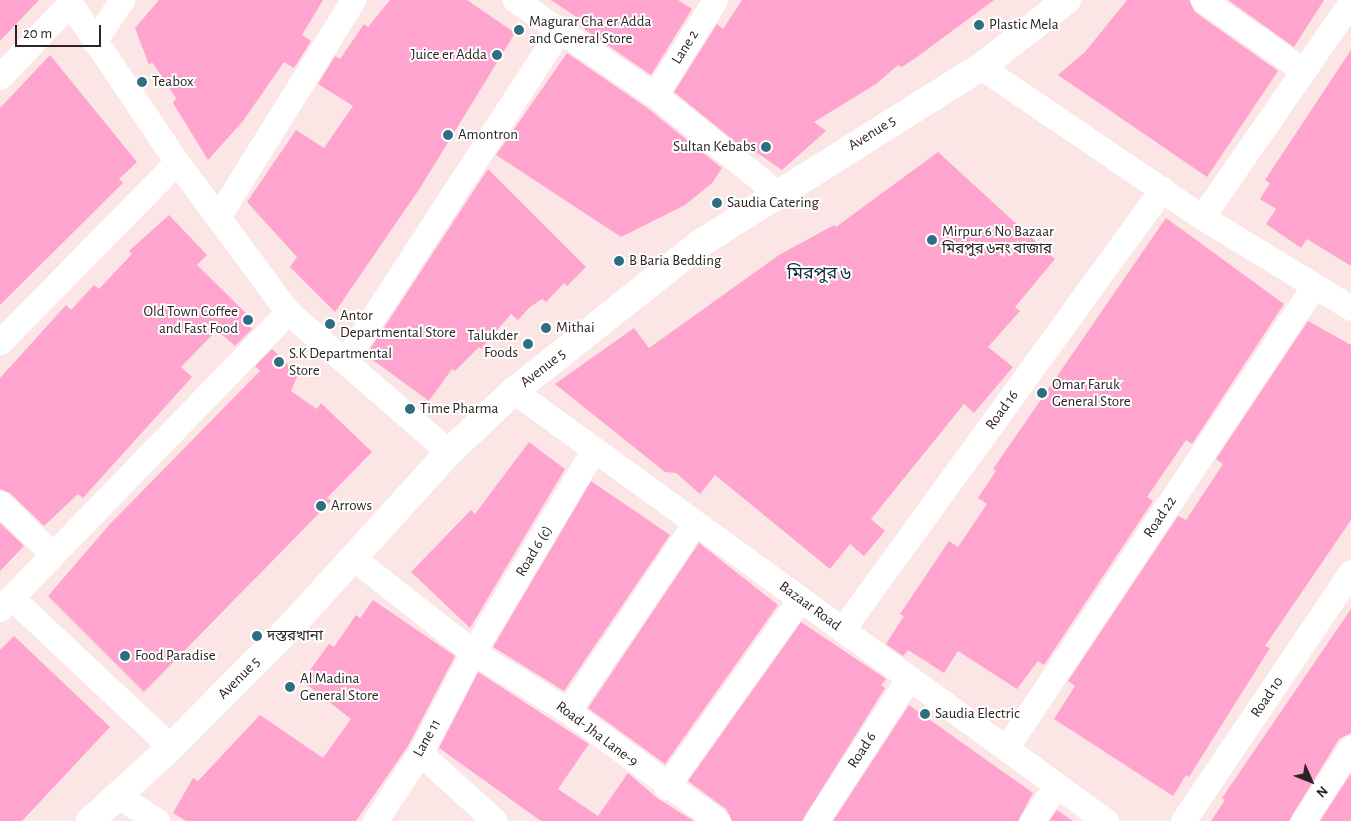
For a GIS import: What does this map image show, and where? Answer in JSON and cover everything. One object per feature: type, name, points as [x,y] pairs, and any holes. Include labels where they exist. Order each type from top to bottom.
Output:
[{"type":"street","points":[[94,40],[122,0]]},
{"type":"street","points":[[218,217],[354,0]]},
{"type":"street","points":[[515,0],[655,95],[776,192]]},
{"type":"street","name":"Lane 2","points":[[655,95],[715,0]]},
{"type":"street","name":"Avenue 5","points":[[90,821],[171,747],[353,558],[449,452],[514,391],[702,242],[776,192],[981,66],[1067,0]]},
{"type":"street","points":[[1202,0],[1304,71]]},
{"type":"street","points":[[0,77],[69,1],[177,162],[288,312],[346,359],[449,452]]},
{"type":"street","points":[[1202,218],[1351,2]]},
{"type":"street","points":[[346,359],[560,30]]},
{"type":"street","points":[[981,66],[1202,218],[1351,308]]},
{"type":"street","points":[[0,342],[177,162]]},
{"type":"street","name":"Road 16","points":[[842,630],[1162,190]]},
{"type":"street","name":"Road 22","points":[[1006,748],[1314,286]]},
{"type":"street","points":[[171,747],[6,603],[288,312]]},
{"type":"street","name":"Bazaar Road","points":[[514,391],[1106,821]]},
{"type":"street","name":"Road 6 (c)","points":[[473,652],[594,449]]},
{"type":"street","points":[[0,503],[52,554]]},
{"type":"street","points":[[568,711],[695,523]]},
{"type":"street","name":"Road- Jha Lane-9","points":[[353,558],[473,652],[568,711],[666,787],[718,821]]},
{"type":"street","name":"Road 10","points":[[1182,821],[1351,572]]},
{"type":"street","points":[[666,787],[800,599]]},
{"type":"street","name":"Lane 11","points":[[375,821],[420,753],[473,652]]},
{"type":"street","name":"Road 6","points":[[816,821],[909,678]]},
{"type":"street","points":[[1303,821],[1351,747]]},
{"type":"street","points":[[420,753],[495,821]]},
{"type":"street","points":[[1032,821],[1056,786]]},
{"type":"street","points":[[117,795],[156,821]]},
{"type":"building","points":[[0,0],[39,0],[0,41]]},
{"type":"building","points":[[159,0],[323,0],[302,35],[311,41],[294,68],[284,62],[243,121],[208,160],[173,103],[176,98],[152,62],[149,65],[135,28]]},
{"type":"building","points":[[390,0],[467,0],[515,33],[420,188],[335,312],[290,267],[297,257],[247,202],[296,130],[324,148],[353,106],[318,84],[335,56],[340,59],[364,24],[368,27]]},
{"type":"building","points":[[551,0],[678,0],[692,9],[651,75],[584,29],[587,24]]},
{"type":"building","points":[[742,0],[994,0],[917,57],[902,67],[898,65],[876,84],[814,122],[826,131],[782,170],[740,141],[738,144],[674,92],[717,24],[723,29]]},
{"type":"building","points":[[1127,0],[1189,0],[1195,12],[1278,71],[1207,177],[1058,75],[1085,52]]},
{"type":"building","points":[[1228,0],[1324,0],[1294,47]]},
{"type":"building","points":[[1351,50],[1351,266],[1307,239],[1301,248],[1266,224],[1276,209],[1260,199],[1270,183],[1265,180]]},
{"type":"building","points":[[567,53],[646,107],[722,168],[712,183],[685,205],[621,237],[496,155]]},
{"type":"building","points":[[50,55],[137,162],[119,179],[123,183],[0,305],[0,108]]},
{"type":"building","points":[[938,152],[1055,259],[1015,307],[1020,311],[988,347],[1013,367],[974,413],[964,404],[871,519],[885,531],[864,556],[850,544],[830,569],[715,475],[700,494],[676,473],[665,472],[555,384],[634,328],[649,348],[779,255],[834,225],[836,227]]},
{"type":"building","points":[[488,169],[586,267],[567,286],[564,283],[546,302],[542,299],[530,307],[518,320],[511,314],[481,349],[479,347],[455,371],[452,369],[429,401],[366,355]]},
{"type":"building","points":[[169,215],[207,255],[197,265],[253,320],[248,325],[252,329],[235,346],[217,330],[181,367],[192,377],[83,498],[78,494],[44,526],[10,493],[0,489],[0,378],[66,305],[71,310],[94,285],[99,289],[132,254],[129,251]]},
{"type":"building","points":[[1166,218],[1284,304],[1192,444],[1186,440],[1147,497],[1153,501],[1044,665],[1038,661],[1017,689],[958,651],[944,673],[908,650],[903,656],[886,644],[904,616],[900,614],[949,541],[958,547],[987,504],[978,498],[996,471],[993,469]]},
{"type":"building","points":[[1308,321],[1351,345],[1351,520],[1265,646],[1270,648],[1189,777],[1186,775],[1173,796],[1054,719],[1075,686],[1068,681],[1178,516],[1186,520],[1223,464],[1216,459]]},
{"type":"building","points":[[272,349],[298,374],[291,391],[317,409],[321,403],[372,452],[327,498],[331,501],[144,692],[48,596],[110,524],[260,371],[255,366]]},
{"type":"building","points":[[529,442],[565,469],[470,628],[411,572],[471,510],[475,514]]},
{"type":"building","points":[[591,481],[670,535],[564,691],[493,647]]},
{"type":"building","points":[[0,523],[24,546],[0,571]]},
{"type":"building","points":[[699,543],[778,605],[665,764],[588,708]]},
{"type":"building","points":[[373,600],[455,656],[408,746],[356,821],[186,821],[173,813],[193,778],[198,781],[260,715],[323,758],[351,719],[302,681],[329,644],[334,647],[356,615],[360,618]]},
{"type":"building","points":[[1351,609],[1351,733],[1339,739],[1289,821],[1211,821],[1225,800],[1222,798]]},
{"type":"building","points":[[801,622],[886,679],[881,685],[885,688],[802,821],[732,821],[726,809],[688,781]]},
{"type":"building","points":[[14,636],[110,727],[22,821],[0,821],[0,650]]},
{"type":"building","points":[[478,672],[589,744],[558,789],[598,816],[628,773],[657,798],[694,821],[541,821],[439,748]]},
{"type":"building","points":[[909,705],[1033,793],[1018,821],[833,821]]},
{"type":"building","points":[[1351,773],[1351,821],[1320,821]]},
{"type":"building","points":[[1057,810],[1073,821],[1049,821]]},
{"type":"place","name":"Plastic Mela","points":[[979,25]]},
{"type":"place","name":"Magurar Cha er Adda and General Store","points":[[519,30]]},
{"type":"place","name":"Juice er Adda","points":[[497,55]]},
{"type":"place","name":"Teabox","points":[[142,82]]},
{"type":"place","name":"Amontron","points":[[448,135]]},
{"type":"place","name":"Sultan Kebabs","points":[[766,147]]},
{"type":"place","name":"Saudia Catering","points":[[717,203]]},
{"type":"place","name":"Mirpur 6 No Bazaar মিরপুর ৬নং বাজার","points":[[932,240]]},
{"type":"place","name":"B Baria Bedding","points":[[619,261]]},
{"type":"place","name":"Old Town Coffee and Fast Food","points":[[248,320]]},
{"type":"place","name":"Antor Departmental Store","points":[[330,324]]},
{"type":"place","name":"Mithai","points":[[546,328]]},
{"type":"place","name":"Talukder Foods","points":[[528,344]]},
{"type":"place","name":"S.K Departmental Store","points":[[279,362]]},
{"type":"place","name":"Omar Faruk General Store","points":[[1042,393]]},
{"type":"place","name":"Time Pharma","points":[[410,409]]},
{"type":"place","name":"Arrows","points":[[321,506]]},
{"type":"place","name":"দস্তরখানা","points":[[257,636]]},
{"type":"place","name":"Food Paradise","points":[[125,656]]},
{"type":"place","name":"Al Madina General Store","points":[[290,687]]},
{"type":"place","name":"Saudia Electric","points":[[925,714]]},
{"type":"district","name":"মিরপুর ৬","points":[[819,274]]}]
